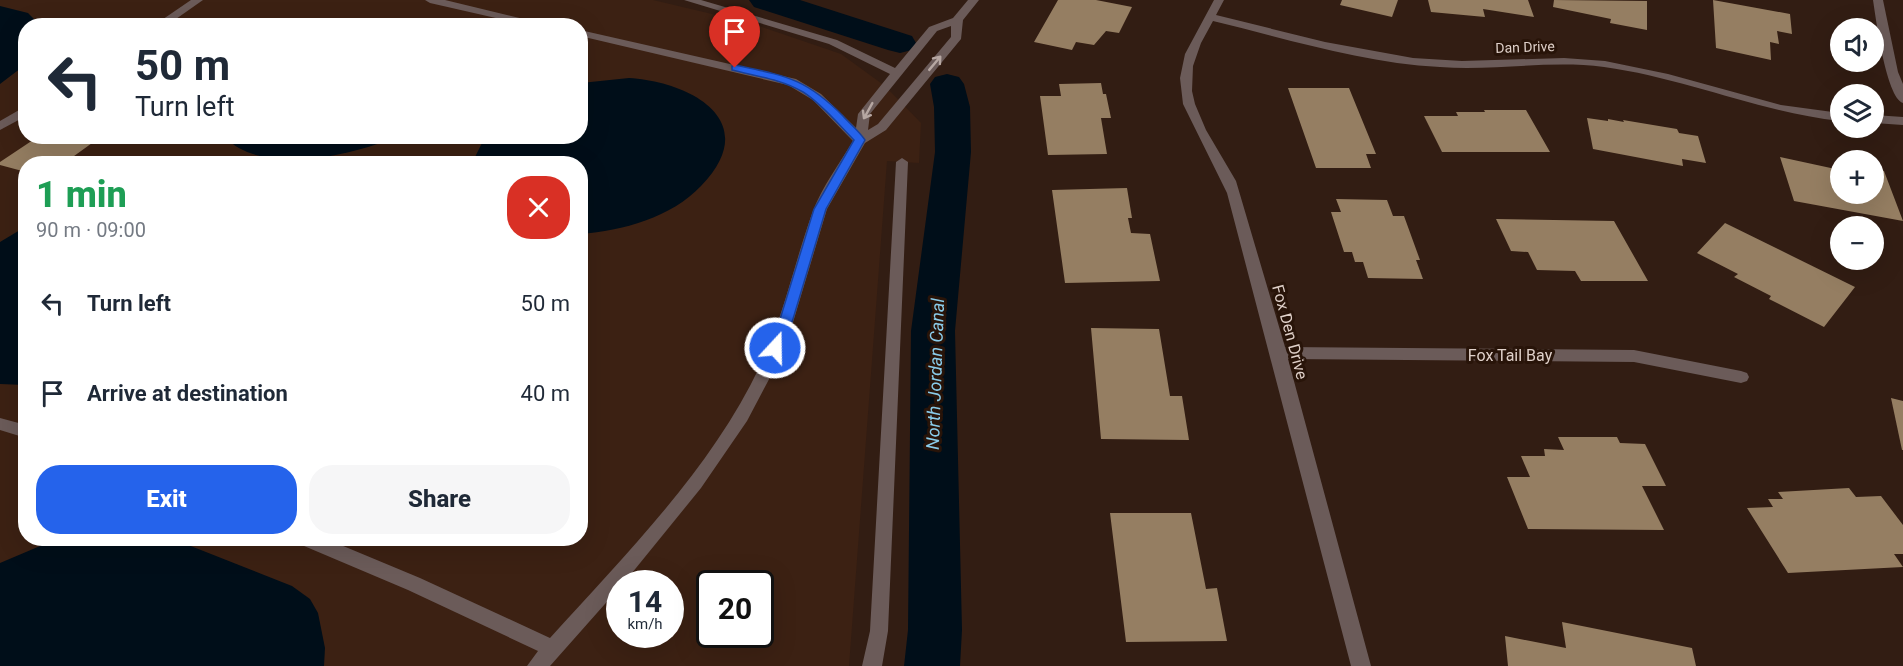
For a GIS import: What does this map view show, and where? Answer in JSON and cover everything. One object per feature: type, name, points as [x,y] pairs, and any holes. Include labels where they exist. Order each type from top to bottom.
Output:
[{"type":"street","points":[[170,18],[198,0]]},
{"type":"street","points":[[430,0],[512,18]]},
{"type":"street","points":[[689,0],[833,42],[896,73]]},
{"type":"street","points":[[537,666],[641,550],[695,483],[741,416],[767,368],[784,329],[820,209],[860,140],[864,114],[933,30],[957,20],[974,0]]},
{"type":"street","name":"Fox Den Drive","points":[[1220,0],[1192,48],[1185,71],[1186,95],[1194,116],[1233,190],[1361,666]]},
{"type":"street","points":[[1878,0],[1892,72],[1903,99]]},
{"type":"street","name":"Dan Drive","points":[[1210,17],[1400,60],[1442,64],[1564,60],[1606,64],[1649,72],[1780,108],[1830,116]]},
{"type":"street","points":[[860,140],[882,127],[957,37],[957,20]]},
{"type":"street","points":[[588,35],[792,82],[817,97],[860,140]]},
{"type":"street","points":[[0,126],[18,115]]},
{"type":"street","points":[[1884,119],[1903,120]]},
{"type":"street","points":[[872,666],[879,631],[902,162]]},
{"type":"street","name":"Fox Tail Bay","points":[[1278,353],[1634,356],[1741,377]]},
{"type":"street","points":[[0,424],[18,430]]},
{"type":"street","points":[[322,546],[414,584],[552,648]]},
{"type":"shaded area","points":[[0,0],[653,0],[750,23],[841,54],[885,86],[921,123],[919,163],[887,161],[849,666],[0,666]]},
{"type":"water","points":[[0,6],[28,13],[33,18],[18,18],[18,70],[0,84]]},
{"type":"water","points":[[629,78],[652,81],[675,87],[696,97],[712,109],[722,124],[725,142],[719,163],[701,186],[676,206],[629,226],[588,233],[588,156],[476,156],[482,144],[588,144],[588,82]]},
{"type":"water","points":[[234,144],[378,144],[327,156],[261,156],[241,149]]},
{"type":"water","points":[[18,231],[18,385],[0,384],[0,242]]},
{"type":"water","points":[[40,546],[191,546],[292,586],[310,599],[318,613],[325,648],[324,666],[0,666],[0,563]]},
{"type":"building","points":[[1058,0],[1096,0],[1132,7],[1119,33],[1106,31],[1094,45],[1076,42],[1072,50],[1034,42]]},
{"type":"building","points":[[1342,0],[1398,0],[1392,17],[1340,5]]},
{"type":"building","points":[[1428,0],[1528,0],[1534,17],[1483,9],[1485,17],[1431,12]]},
{"type":"building","points":[[1554,0],[1647,1],[1647,30],[1610,23],[1611,19],[1553,7]]},
{"type":"building","points":[[1713,0],[1790,14],[1792,34],[1777,31],[1779,44],[1770,42],[1771,60],[1716,48]]},
{"type":"building","points":[[1101,83],[1111,118],[1101,118],[1107,154],[1048,155],[1040,96],[1061,96],[1059,84]]},
{"type":"building","points":[[1288,88],[1349,88],[1376,154],[1366,154],[1371,168],[1316,168]]},
{"type":"building","points":[[1484,110],[1526,110],[1550,152],[1442,152],[1424,116],[1458,116],[1456,112],[1485,112]]},
{"type":"building","points":[[1587,118],[1624,122],[1623,120],[1677,129],[1679,133],[1698,136],[1706,163],[1682,159],[1683,166],[1593,149]]},
{"type":"building","points":[[27,144],[91,144],[74,156],[18,156],[18,170],[0,165],[0,162]]},
{"type":"building","points":[[1780,157],[1830,168],[1830,204],[1884,204],[1884,171],[1903,221],[1884,216],[1794,201]]},
{"type":"building","points":[[1127,188],[1132,218],[1128,218],[1131,233],[1150,234],[1160,281],[1065,283],[1052,190]]},
{"type":"building","points":[[1336,199],[1387,200],[1393,216],[1404,216],[1420,260],[1416,260],[1423,279],[1368,278],[1363,262],[1355,262],[1352,252],[1344,252],[1331,212],[1341,212]]},
{"type":"building","points":[[1496,219],[1614,221],[1648,281],[1581,281],[1575,271],[1537,270],[1528,252],[1511,251]]},
{"type":"building","points":[[1725,223],[1855,287],[1824,327],[1769,299],[1771,296],[1734,277],[1738,274],[1697,253]]},
{"type":"building","points":[[1091,328],[1159,329],[1170,396],[1182,396],[1189,440],[1101,439]]},
{"type":"building","points":[[1891,398],[1903,401],[1903,450],[1902,450]]},
{"type":"building","points":[[1558,437],[1617,437],[1620,443],[1645,444],[1666,486],[1642,486],[1664,530],[1528,529],[1507,477],[1530,477],[1521,456],[1545,456],[1544,449],[1564,450]]},
{"type":"building","points":[[1849,488],[1856,497],[1881,496],[1903,525],[1903,554],[1894,554],[1903,567],[1788,573],[1747,508],[1773,507],[1768,499],[1783,499],[1778,492]]},
{"type":"building","points":[[1110,513],[1191,513],[1206,589],[1217,588],[1227,641],[1126,642]]},
{"type":"building","points":[[1562,622],[1692,648],[1696,666],[1508,666],[1505,636],[1566,648]]},
{"type":"waterway","name":"North Jordan Canal","points":[[765,0],[900,43]]},
{"type":"waterway","name":"North Jordan Canal","points":[[932,666],[935,630],[933,331],[953,152],[952,107],[947,84]]},
{"type":"route","points":[[735,68],[780,78],[805,88],[860,140],[820,209],[784,329],[775,348]]}]
